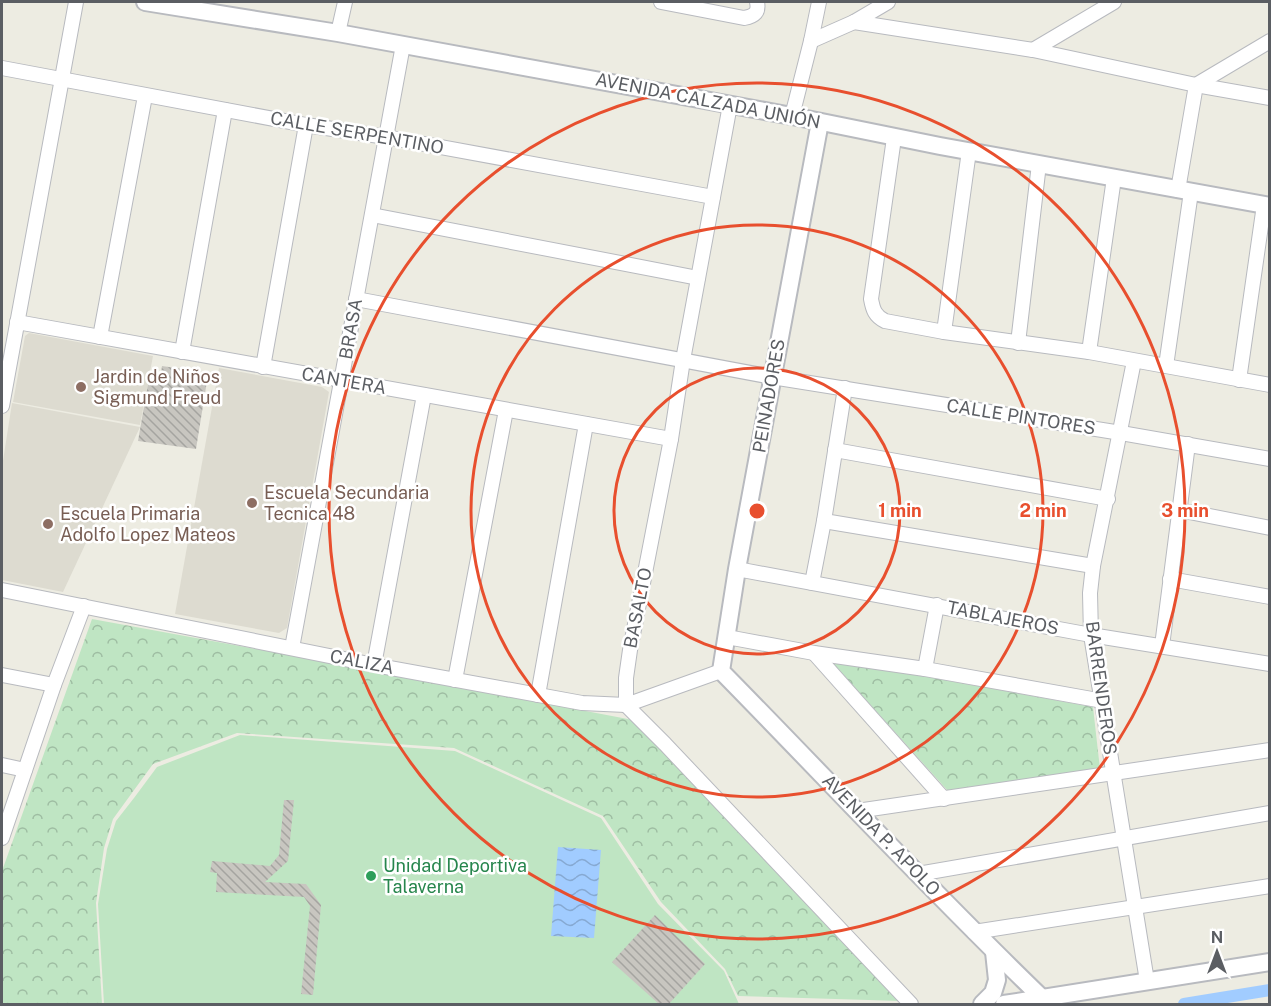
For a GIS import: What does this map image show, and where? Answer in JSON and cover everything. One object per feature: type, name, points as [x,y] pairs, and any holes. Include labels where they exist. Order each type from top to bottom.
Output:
[{"type":"street","points":[[2,406],[8,338],[17,322],[76,2]]},
{"type":"street","name":"AVENIDA CALZADA UNIÓN","points":[[145,2],[338,33],[792,116],[894,138],[1267,205]]},
{"type":"street","points":[[338,33],[345,2]]},
{"type":"street","points":[[661,2],[744,18],[752,17],[756,13],[757,4]]},
{"type":"street","points":[[792,116],[819,2]]},
{"type":"street","points":[[811,41],[854,22],[888,2]]},
{"type":"street","points":[[1033,50],[1114,2]]},
{"type":"street","points":[[854,22],[1033,50],[1196,85],[1269,98]]},
{"type":"street","points":[[1196,85],[1269,41]]},
{"type":"street","name":"BRASA","points":[[292,648],[403,45]]},
{"type":"street","name":"CALLE SERPENTINO","points":[[2,68],[145,96],[386,137],[713,197]]},
{"type":"street","points":[[1166,366],[1196,85]]},
{"type":"street","points":[[100,337],[145,96]]},
{"type":"street","name":"BASALTO","points":[[626,705],[626,678],[630,650],[671,439],[683,360],[730,105]]},
{"type":"street","points":[[182,352],[225,110]]},
{"type":"street","name":"PEINADORES","points":[[721,671],[737,569],[820,122]]},
{"type":"street","points":[[263,367],[306,125]]},
{"type":"street","points":[[894,138],[871,299],[873,311],[877,317],[885,321],[944,332],[1089,352],[1269,385]]},
{"type":"street","points":[[944,332],[969,151]]},
{"type":"street","points":[[1018,343],[1039,164]]},
{"type":"street","points":[[1089,352],[1114,178]]},
{"type":"street","points":[[1239,380],[1267,205]]},
{"type":"street","points":[[372,215],[698,278]]},
{"type":"street","name":"CALLE PINTORES","points":[[356,299],[772,377],[1269,459]]},
{"type":"street","name":"CANTERA","points":[[17,322],[671,439]]},
{"type":"street","name":"BARRENDEROS","points":[[1134,361],[1093,566],[1090,593],[1091,634],[1147,981]]},
{"type":"street","points":[[812,583],[845,388]]},
{"type":"street","points":[[374,665],[424,395]]},
{"type":"street","points":[[455,680],[506,410]]},
{"type":"street","points":[[538,695],[586,424]]},
{"type":"street","points":[[1162,646],[1188,444]]},
{"type":"street","points":[[835,450],[1108,499]]},
{"type":"street","points":[[1179,510],[1269,528]]},
{"type":"street","points":[[824,521],[1093,566]]},
{"type":"street","name":"TABLAJEROS","points":[[737,569],[1269,664]]},
{"type":"street","points":[[1170,579],[1269,597]]},
{"type":"street","name":"CALIZA","points":[[2,590],[374,665],[582,703],[626,705],[721,671]]},
{"type":"street","points":[[2,838],[54,685],[84,606]]},
{"type":"street","points":[[925,669],[937,606]]},
{"type":"street","points":[[727,637],[1103,701]]},
{"type":"street","points":[[814,653],[944,799]]},
{"type":"street","name":"AVENIDA P. APOLO","points":[[721,671],[1044,1001]]},
{"type":"street","points":[[2,675],[54,685]]},
{"type":"street","points":[[626,705],[911,1005]]},
{"type":"street","points":[[858,811],[1269,750]]},
{"type":"street","points":[[2,765],[25,770]]},
{"type":"street","points":[[918,874],[1269,813]]},
{"type":"street","points":[[974,932],[1269,886]]},
{"type":"street","points":[[982,1005],[993,993],[997,980],[994,952]]},
{"type":"street","points":[[1004,1005],[1044,1001],[1147,981],[1269,962]]},
{"type":"shaded area","name":"Jardin de Niños Sigmund Freud","points":[[29,333],[153,356],[140,425],[13,402],[25,336]]},
{"type":"shaded area","name":"Escuela Secundaria Tecnica 48","points":[[219,368],[322,387],[329,392],[287,628],[279,633],[175,614]]},
{"type":"shaded area","name":"Escuela Primaria Adolfo Lopez Mateos","points":[[12,403],[140,427],[63,592],[2,580],[2,467]]},
{"type":"green space","points":[[92,619],[633,720],[901,1001],[738,996],[725,969],[661,902],[603,816],[454,748],[237,733],[153,764],[113,819],[104,848],[96,903],[102,1004],[2,1004],[2,871]]},
{"type":"green space","points":[[829,659],[1093,707],[1100,769],[948,791]]},
{"type":"green space","name":"Unidad Deportiva Talaverna","points":[[240,735],[455,751],[601,818],[658,904],[724,971],[739,1004],[104,1004],[98,904],[107,849],[116,821],[157,767]]},
{"type":"water","points":[[558,847],[601,850],[594,938],[551,936]]},
{"type":"building","points":[[162,366],[196,371],[196,380],[207,381],[196,449],[138,441],[150,372],[161,373]]},
{"type":"building","points":[[284,800],[294,800],[288,861],[265,882],[306,884],[321,905],[313,995],[301,994],[310,906],[304,897],[216,892],[217,873],[210,872],[212,861],[270,866],[279,855]]},
{"type":"building","points":[[655,915],[705,964],[668,1005],[660,1005],[612,962]]},
{"type":"waterway","points":[[1184,1004],[1270,990]]},
{"type":"place","name":"Jardin de Niños Sigmund Freud","points":[[81,387]]},
{"type":"place","name":"Escuela Secundaria Tecnica 48","points":[[252,503]]},
{"type":"place","name":"Escuela Primaria Adolfo Lopez Mateos","points":[[48,524]]},
{"type":"place","name":"Unidad Deportiva Talaverna","points":[[371,876]]}]
